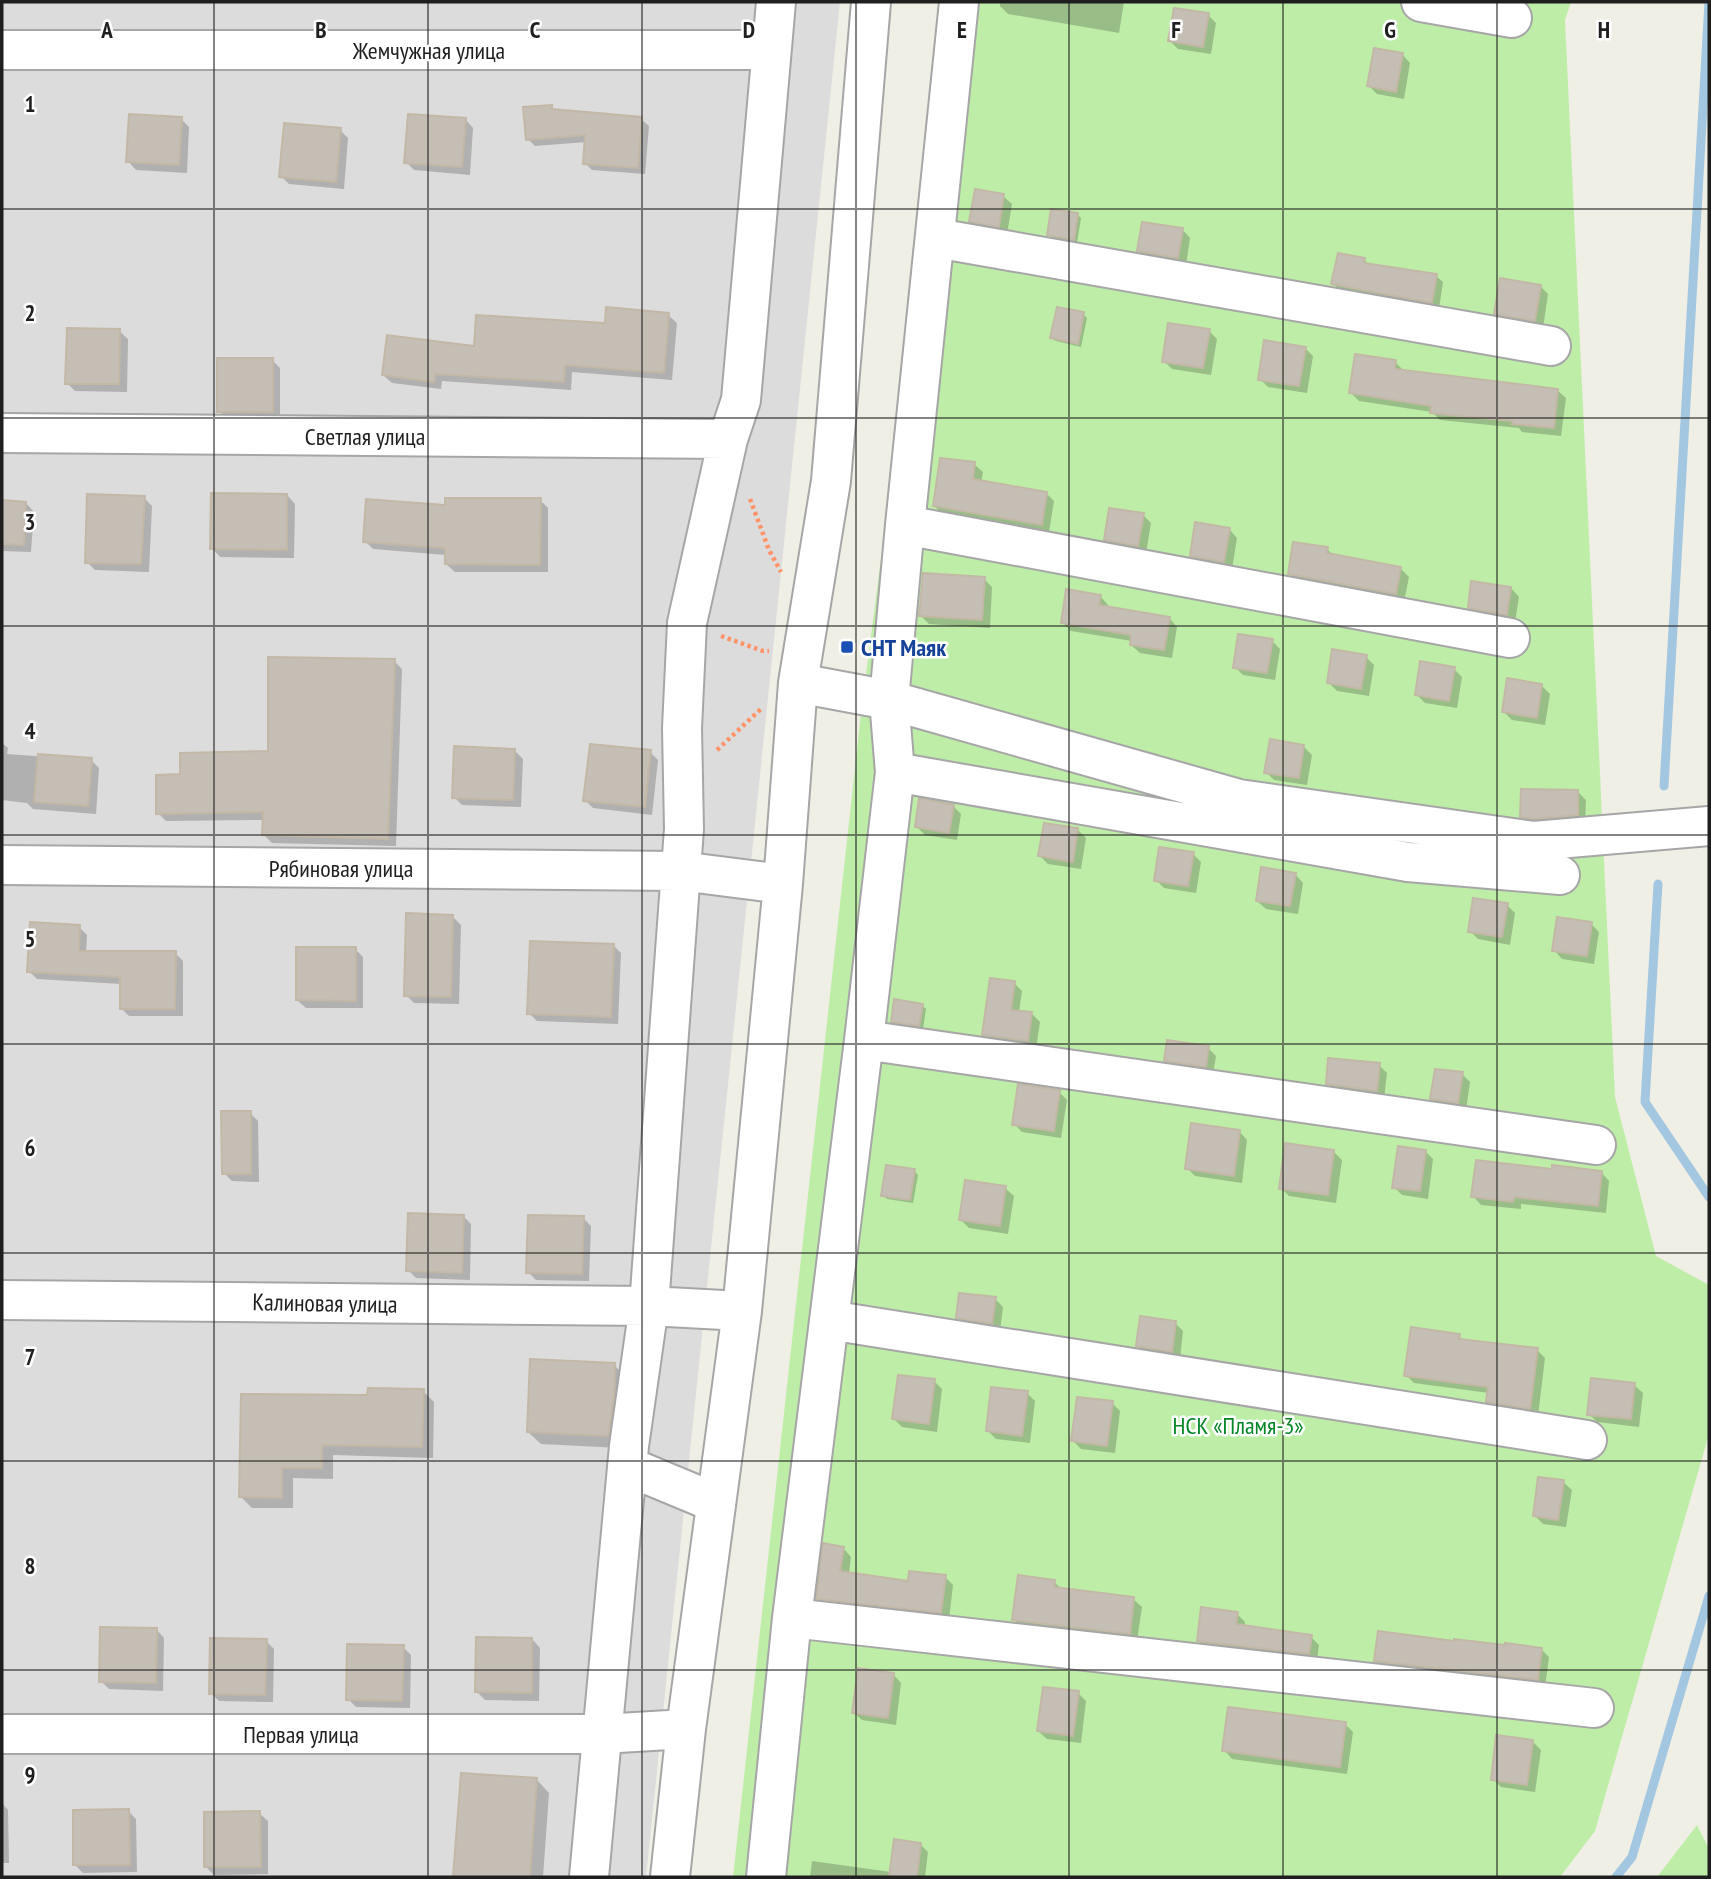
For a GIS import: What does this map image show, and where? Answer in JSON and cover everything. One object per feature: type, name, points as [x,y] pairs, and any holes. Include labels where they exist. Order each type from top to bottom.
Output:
[{"type":"street","points":[[589,1877],[627,1466],[649,1306],[684,828],[682,728],[689,613],[725,453],[741,400],[776,2]]},
{"type":"street","points":[[670,1877],[686,1729],[742,1311],[783,884],[798,683],[831,481],[871,2]]},
{"type":"street","points":[[766,1877],[792,1618],[895,772],[889,700],[959,2]]},
{"type":"street","points":[[1421,2],[1512,18]]},
{"type":"street","name":"Жемчужная улица","points":[[2,51],[771,50]]},
{"type":"street","points":[[936,238],[1551,346]]},
{"type":"street","name":"Светлая улица","points":[[2,433],[725,453]]},
{"type":"street","points":[[905,525],[1510,638]]},
{"type":"street","points":[[798,683],[889,700],[1239,799],[1534,841],[1709,826]]},
{"type":"street","points":[[895,772],[1408,862],[1560,876]]},
{"type":"street","name":"Рябиновая улица","points":[[2,865],[680,871],[783,884]]},
{"type":"street","points":[[864,1040],[1596,1144]]},
{"type":"street","name":"Калиновая улица","points":[[2,1300],[649,1306],[742,1311]]},
{"type":"street","points":[[829,1320],[1587,1440]]},
{"type":"street","points":[[627,1466],[716,1503]]},
{"type":"street","points":[[792,1618],[1594,1708]]},
{"type":"street","name":"Первая улица","points":[[2,1734],[601,1734],[686,1729]]},
{"type":"path","points":[[725,453],[749,498],[769,550],[785,580]]},
{"type":"path","points":[[689,613],[724,638],[762,651],[779,650]]},
{"type":"path","points":[[683,782],[764,706]]},
{"type":"shaded area","points":[[2,2],[840,2],[646,1877],[2,1877]]},
{"type":"green space","name":"НСК «Пламя-3»","points":[[953,2],[1571,2],[1565,20],[1615,1097],[1656,1256],[1709,1285],[1709,1434],[1595,1831],[1560,1877],[733,1877],[861,713]]},
{"type":"green space","points":[[1697,1825],[1709,1849],[1709,1877],[1657,1877]]},
{"type":"building","points":[[1174,8],[1209,13],[1203,47],[1168,41]]},
{"type":"building","points":[[1374,48],[1403,53],[1396,92],[1367,86]]},
{"type":"building","points":[[552,105],[552,109],[642,117],[638,168],[583,164],[585,135],[526,140],[523,107]]},
{"type":"building","points":[[129,114],[182,117],[179,165],[126,162]]},
{"type":"building","points":[[408,114],[466,118],[462,167],[404,163]]},
{"type":"building","points":[[284,123],[341,128],[336,182],[279,177]]},
{"type":"building","points":[[975,189],[1004,194],[999,227],[969,222]]},
{"type":"building","points":[[1051,209],[1078,213],[1074,240],[1047,235]]},
{"type":"building","points":[[1142,222],[1183,228],[1178,258],[1137,251]]},
{"type":"building","points":[[1338,253],[1365,258],[1364,263],[1437,274],[1432,303],[1331,284]]},
{"type":"building","points":[[1500,278],[1541,285],[1535,321],[1494,314]]},
{"type":"building","points":[[606,307],[669,313],[664,373],[565,365],[564,382],[435,374],[434,382],[382,375],[387,335],[474,346],[476,315],[605,323]]},
{"type":"building","points":[[1057,307],[1084,312],[1078,344],[1050,338]]},
{"type":"building","points":[[1168,323],[1210,329],[1203,368],[1162,362]]},
{"type":"building","points":[[67,328],[120,329],[119,384],[65,384]]},
{"type":"building","points":[[1264,340],[1306,347],[1299,386],[1258,380]]},
{"type":"building","points":[[1355,354],[1396,360],[1395,369],[1558,389],[1554,428],[1430,413],[1431,406],[1349,393]]},
{"type":"building","points":[[217,358],[273,358],[273,412],[217,412]]},
{"type":"building","points":[[940,458],[975,462],[973,479],[1047,492],[1042,525],[933,506]]},
{"type":"building","points":[[211,493],[287,494],[287,550],[210,549]]},
{"type":"building","points":[[87,494],[145,496],[141,564],[85,563]]},
{"type":"building","points":[[445,498],[541,498],[540,565],[445,564],[445,548],[363,542],[366,499],[445,505]]},
{"type":"building","points":[[2,500],[26,502],[24,545],[2,544]]},
{"type":"building","points":[[1109,508],[1144,513],[1138,546],[1104,540]]},
{"type":"building","points":[[1195,522],[1230,528],[1224,562],[1190,556]]},
{"type":"building","points":[[1293,542],[1328,547],[1327,553],[1401,567],[1396,594],[1288,574]]},
{"type":"building","points":[[923,573],[985,577],[982,620],[919,616]]},
{"type":"building","points":[[1471,581],[1511,587],[1507,615],[1468,608]]},
{"type":"building","points":[[1066,589],[1101,595],[1099,605],[1170,617],[1164,650],[1130,645],[1131,635],[1061,623]]},
{"type":"building","points":[[1238,634],[1273,639],[1267,673],[1233,668]]},
{"type":"building","points":[[1332,649],[1367,655],[1361,689],[1327,683]]},
{"type":"building","points":[[268,657],[395,659],[388,839],[262,835],[263,812],[156,814],[156,775],[180,774],[180,753],[268,751]]},
{"type":"building","points":[[1420,661],[1455,667],[1449,701],[1415,695]]},
{"type":"building","points":[[1507,678],[1542,684],[1537,718],[1502,712]]},
{"type":"building","points":[[1270,739],[1304,745],[1299,778],[1264,773]]},
{"type":"building","points":[[590,744],[651,750],[645,807],[583,801]]},
{"type":"building","points":[[454,746],[515,749],[513,800],[452,798]]},
{"type":"building","points":[[38,754],[92,758],[88,806],[34,802]]},
{"type":"building","points":[[1521,789],[1578,790],[1578,815],[1535,819],[1520,817]]},
{"type":"building","points":[[919,798],[954,805],[949,833],[915,827]]},
{"type":"building","points":[[1044,823],[1078,828],[1073,862],[1038,856]]},
{"type":"building","points":[[1159,847],[1194,852],[1188,886],[1154,881]]},
{"type":"building","points":[[1261,867],[1296,873],[1290,906],[1256,901]]},
{"type":"building","points":[[1473,898],[1508,903],[1502,937],[1468,932]]},
{"type":"building","points":[[406,913],[453,915],[451,997],[404,996]]},
{"type":"building","points":[[1557,917],[1592,922],[1587,956],[1552,951]]},
{"type":"building","points":[[30,922],[80,925],[79,951],[176,951],[175,1009],[120,1009],[120,977],[27,972]]},
{"type":"building","points":[[530,941],[614,944],[611,1017],[527,1014]]},
{"type":"building","points":[[296,947],[356,947],[356,1001],[296,1000]]},
{"type":"building","points":[[990,978],[1015,981],[1011,1010],[1032,1012],[1028,1041],[982,1035]]},
{"type":"building","points":[[894,999],[923,1004],[919,1026],[891,1022]]},
{"type":"building","points":[[1167,1040],[1209,1046],[1206,1067],[1164,1061]]},
{"type":"building","points":[[1328,1058],[1380,1063],[1377,1091],[1326,1084]]},
{"type":"building","points":[[1435,1069],[1463,1072],[1458,1103],[1430,1099]]},
{"type":"building","points":[[1018,1084],[1060,1090],[1054,1131],[1012,1125]]},
{"type":"building","points":[[221,1111],[251,1111],[251,1174],[222,1174]]},
{"type":"building","points":[[1191,1123],[1240,1130],[1234,1176],[1185,1169]]},
{"type":"building","points":[[1285,1143],[1334,1150],[1328,1195],[1279,1189]]},
{"type":"building","points":[[1398,1146],[1426,1150],[1420,1191],[1392,1188]]},
{"type":"building","points":[[1476,1160],[1552,1169],[1552,1165],[1602,1171],[1598,1206],[1514,1197],[1513,1202],[1471,1197]]},
{"type":"building","points":[[886,1165],[915,1169],[910,1200],[881,1196]]},
{"type":"building","points":[[965,1180],[1006,1186],[1000,1226],[959,1220]]},
{"type":"building","points":[[408,1213],[464,1215],[462,1273],[406,1271]]},
{"type":"building","points":[[528,1215],[584,1216],[582,1274],[526,1273]]},
{"type":"building","points":[[959,1293],[996,1297],[992,1324],[956,1318]]},
{"type":"building","points":[[1140,1316],[1176,1321],[1172,1352],[1136,1346]]},
{"type":"building","points":[[1411,1327],[1460,1334],[1459,1339],[1538,1348],[1530,1409],[1486,1402],[1488,1387],[1404,1376]]},
{"type":"building","points":[[530,1359],[615,1363],[614,1399],[608,1436],[527,1432]]},
{"type":"building","points":[[898,1375],[935,1379],[929,1424],[892,1419]]},
{"type":"building","points":[[1591,1378],[1635,1383],[1631,1419],[1587,1415]]},
{"type":"building","points":[[991,1387],[1028,1391],[1022,1436],[986,1431]]},
{"type":"building","points":[[368,1388],[424,1389],[422,1447],[322,1445],[322,1468],[282,1468],[282,1498],[239,1497],[241,1394],[367,1395]]},
{"type":"building","points":[[1077,1397],[1113,1401],[1107,1446],[1071,1441]]},
{"type":"building","points":[[1538,1477],[1564,1480],[1558,1520],[1533,1516]]},
{"type":"building","points":[[823,1543],[844,1547],[840,1571],[908,1581],[909,1571],[946,1575],[941,1613],[816,1599]]},
{"type":"building","points":[[1018,1575],[1055,1580],[1054,1587],[1134,1597],[1130,1634],[1012,1620]]},
{"type":"building","points":[[1201,1607],[1238,1612],[1236,1624],[1312,1635],[1309,1654],[1197,1641]]},
{"type":"building","points":[[100,1627],[157,1628],[156,1683],[99,1682]]},
{"type":"building","points":[[1378,1631],[1454,1641],[1542,1648],[1538,1680],[1374,1661]]},
{"type":"building","points":[[476,1637],[532,1638],[532,1693],[475,1692]]},
{"type":"building","points":[[210,1638],[267,1639],[265,1695],[209,1694]]},
{"type":"building","points":[[347,1644],[404,1645],[402,1701],[346,1700]]},
{"type":"building","points":[[858,1668],[894,1673],[888,1718],[852,1713]]},
{"type":"building","points":[[1043,1687],[1079,1691],[1073,1736],[1037,1731]]},
{"type":"building","points":[[1228,1707],[1346,1722],[1340,1767],[1222,1751]]},
{"type":"building","points":[[1496,1735],[1533,1740],[1527,1785],[1491,1780]]},
{"type":"building","points":[[461,1773],[537,1778],[530,1877],[453,1877]]},
{"type":"building","points":[[129,1809],[130,1865],[73,1865],[73,1810]]},
{"type":"building","points":[[260,1811],[261,1867],[204,1867],[204,1812]]},
{"type":"building","points":[[894,1839],[921,1843],[917,1877],[889,1877]]},
{"type":"waterway","points":[[1664,786],[1709,2]]},
{"type":"waterway","points":[[1658,884],[1645,1102],[1709,1197]]},
{"type":"waterway","points":[[1616,1877],[1632,1857],[1709,1596]]},
{"type":"place","name":"СНТ Маяк","points":[[847,647]]}]
